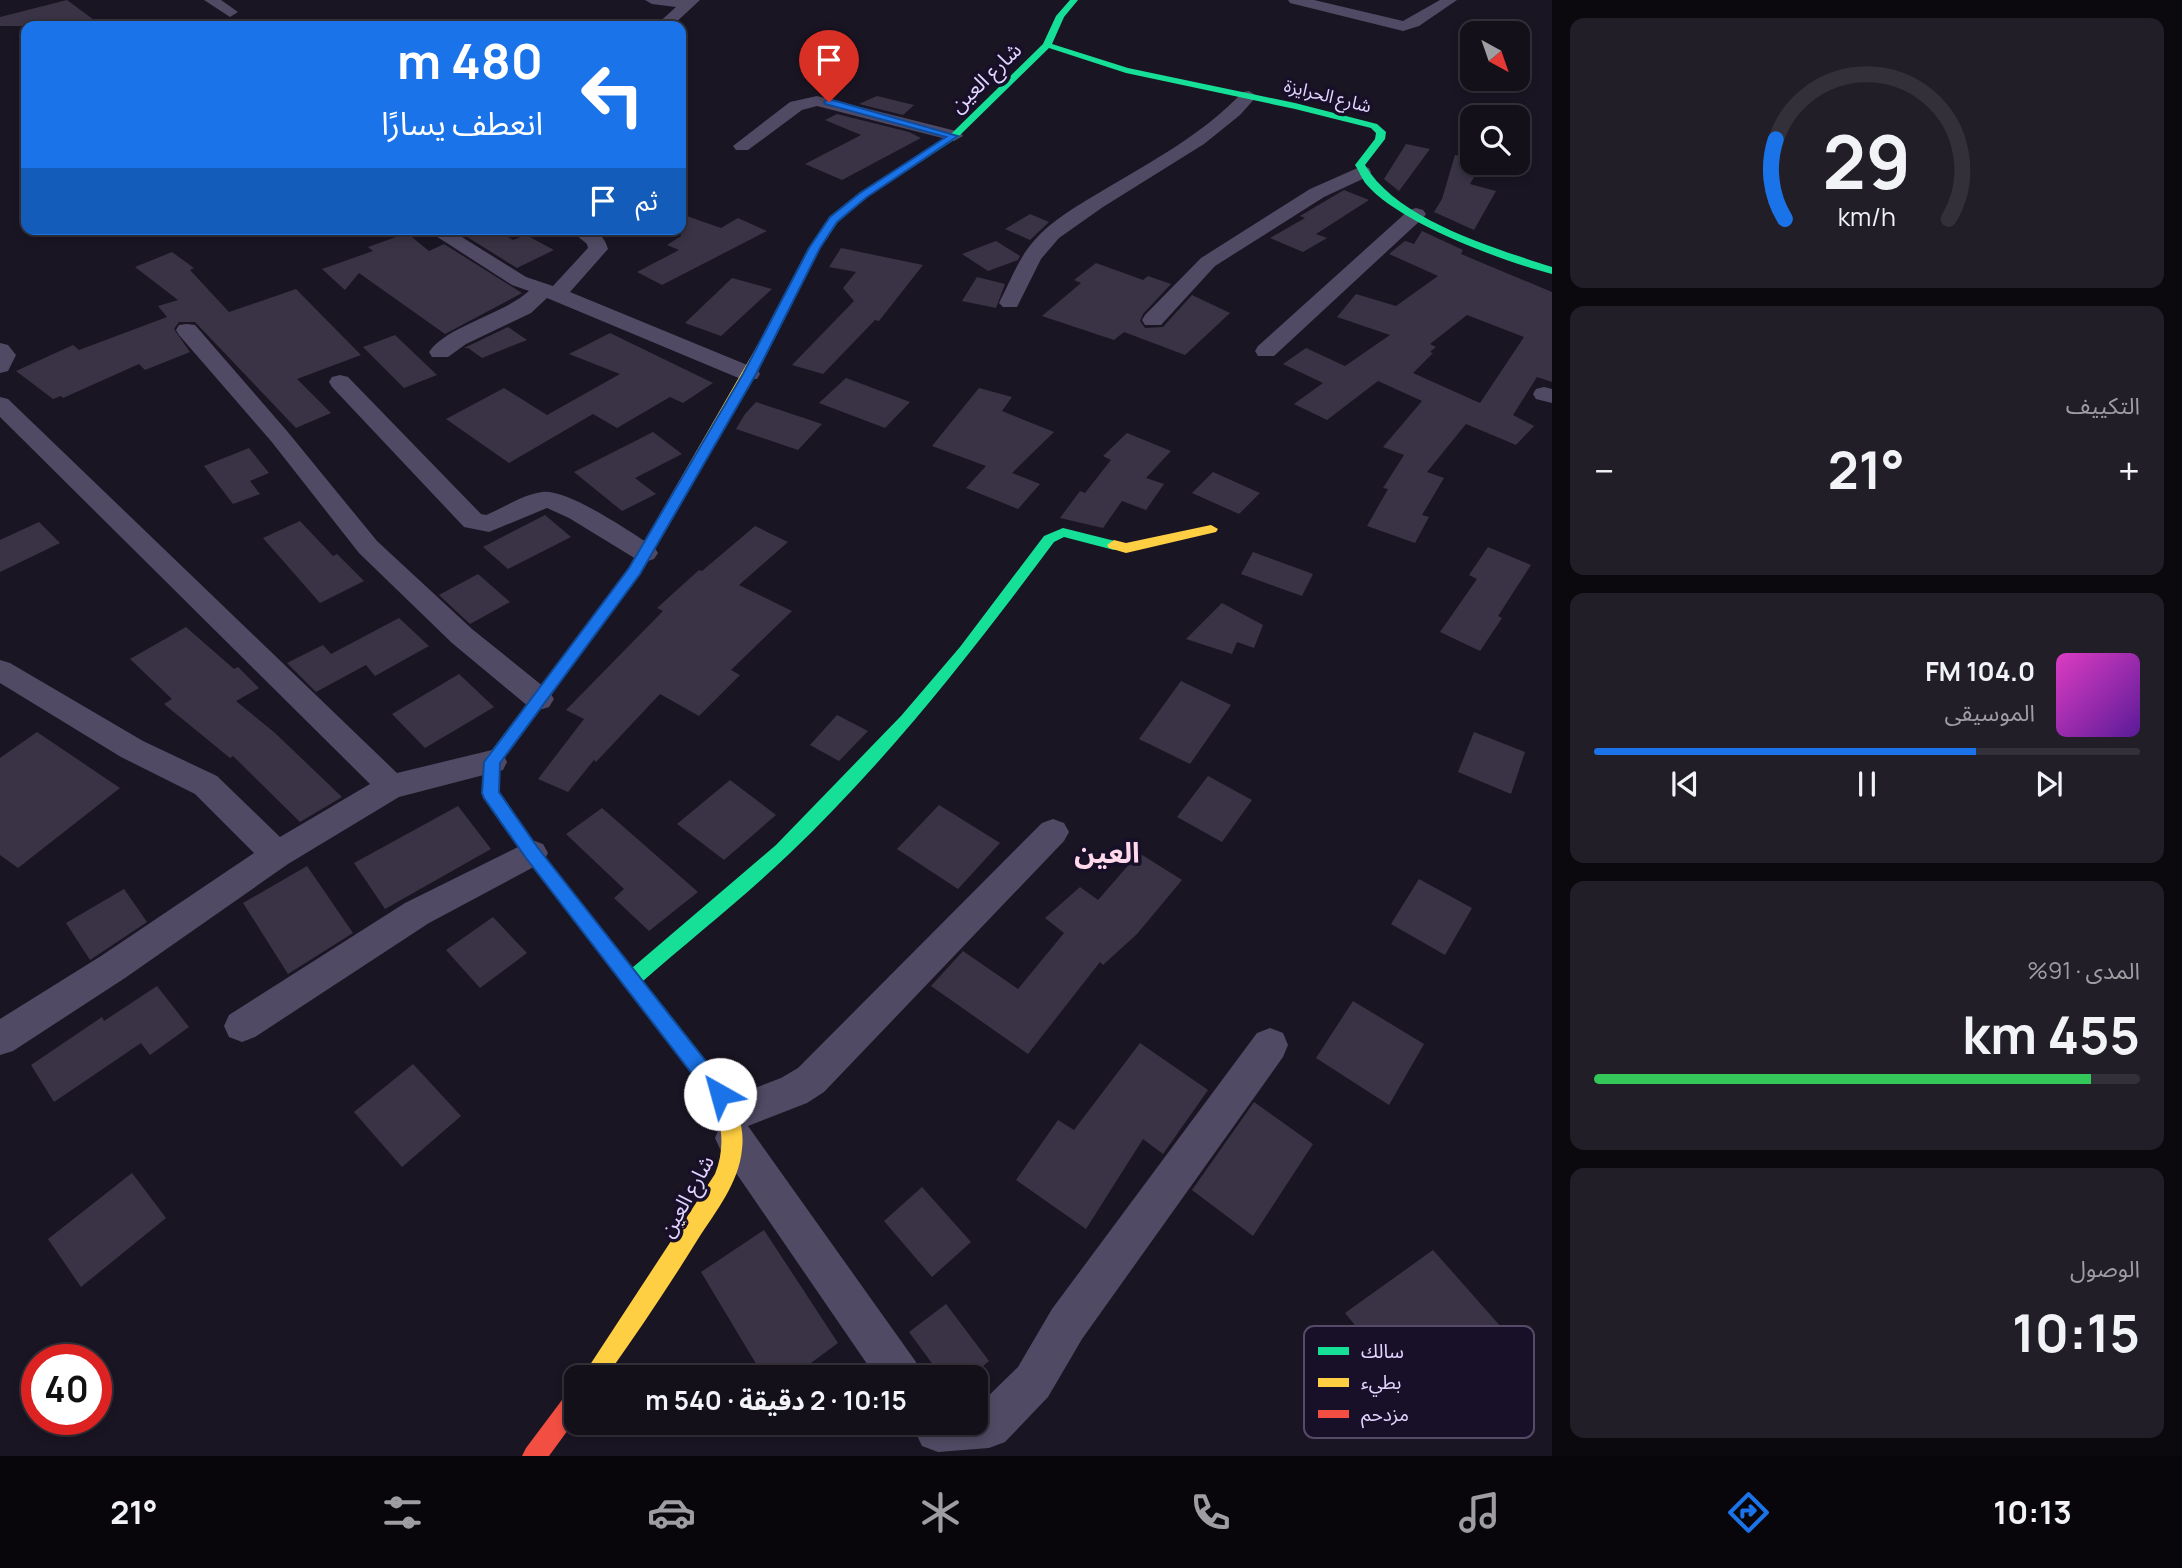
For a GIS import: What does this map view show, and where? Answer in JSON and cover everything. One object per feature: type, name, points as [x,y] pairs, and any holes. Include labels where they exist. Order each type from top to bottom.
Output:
[{"type":"street","points":[[211,0],[230,12]]},
{"type":"street","points":[[652,0],[691,2]]},
{"type":"street","points":[[1295,0],[1403,26],[1415,23],[1450,0]]},
{"type":"street","name":"شارع العين","points":[[492,762],[645,554],[750,374],[815,248],[834,220],[863,195],[954,136],[1047,45],[1053,27],[1071,1]]},
{"type":"street","points":[[669,21],[691,2]]},
{"type":"street","name":"شارع الحرايزة","points":[[1047,45],[1126,70],[1374,126],[1381,132],[1380,139],[1360,165],[1362,172]]},
{"type":"street","points":[[1010,303],[1034,256],[1048,239],[1089,207],[1207,135],[1237,111],[1249,96]]},
{"type":"street","points":[[742,146],[796,106],[817,101],[954,136]]},
{"type":"street","points":[[1153,320],[1208,262],[1317,193],[1362,172],[1365,179],[1380,192],[1416,214],[1461,236],[1552,271]]},
{"type":"street","points":[[1266,351],[1416,214]]},
{"type":"street","points":[[445,235],[508,275],[750,374]]},
{"type":"street","points":[[440,352],[458,339],[550,292],[598,249],[596,241],[588,235]]},
{"type":"street","points":[[187,330],[279,436],[368,547],[462,636],[539,699]]},
{"type":"street","points":[[0,350],[5,355],[0,366]]},
{"type":"street","points":[[340,382],[473,521],[489,524],[541,500],[551,500],[578,512],[645,554]]},
{"type":"street","points":[[0,404],[380,774],[390,787]]},
{"type":"street","points":[[631,980],[782,850],[907,720],[965,651],[1049,539],[1063,532],[1126,548],[1212,529]]},
{"type":"street","points":[[0,670],[132,749],[206,785],[277,855]]},
{"type":"street","points":[[0,1040],[124,960],[277,855],[390,787],[492,762],[490,793],[532,853],[720,1094],[733,1127],[893,1365]]},
{"type":"street","points":[[733,1127],[811,1080],[1053,832]]},
{"type":"street","points":[[242,1026],[417,913],[532,853]]},
{"type":"street","points":[[988,1426],[1033,1382],[1067,1324],[1270,1045]]},
{"type":"street","name":"شارع العين","points":[[602,1365],[639,1314],[717,1192],[731,1161],[733,1127]]},
{"type":"street","points":[[534,1456],[564,1416]]},
{"type":"building","points":[[67,0],[95,21],[21,21],[21,26],[0,26],[0,17]]},
{"type":"building","points":[[877,96],[914,105],[903,115],[859,104]]},
{"type":"building","points":[[837,114],[909,132],[921,138],[842,180],[805,164],[861,135],[825,120]]},
{"type":"building","points":[[1406,144],[1430,149],[1399,191],[1384,179]]},
{"type":"building","points":[[1455,155],[1460,156],[1460,175],[1475,175],[1470,184],[1496,191],[1474,230],[1434,212],[1442,199]]},
{"type":"building","points":[[1344,190],[1369,200],[1316,234],[1327,238],[1303,252],[1270,238],[1305,218],[1300,216]]},
{"type":"building","points":[[1030,214],[1049,222],[1030,240],[1005,229]]},
{"type":"building","points":[[686,216],[721,228],[738,218],[767,231],[662,285],[637,272],[679,250],[667,245],[686,235]]},
{"type":"building","points":[[1422,231],[1463,250],[1461,254],[1552,292],[1552,382],[1537,377],[1513,415],[1534,426],[1516,445],[1466,424],[1427,472],[1444,478],[1422,515],[1429,517],[1415,543],[1367,526],[1388,489],[1383,488],[1404,455],[1383,447],[1422,401],[1378,381],[1327,420],[1294,404],[1323,383],[1283,364],[1306,348],[1345,366],[1390,335],[1337,317],[1356,294],[1396,306],[1438,276],[1389,254],[1405,241],[1414,244]],"holes":[[[1467,315],[1524,337],[1480,403],[1413,373],[1433,353],[1430,352],[1436,347],[1430,344]]]},
{"type":"building","points":[[401,235],[409,235],[429,251],[444,244],[522,293],[445,334],[359,273],[345,290],[322,269],[373,251],[368,247]]},
{"type":"building","points":[[464,235],[504,235],[513,240],[526,235],[554,250],[517,268]]},
{"type":"building","points":[[996,241],[1020,256],[1018,260],[988,271],[962,254]]},
{"type":"building","points":[[841,248],[923,265],[879,321],[875,320],[823,374],[792,365],[854,301],[843,288],[856,272],[829,267]]},
{"type":"building","points":[[172,252],[194,268],[190,270],[229,312],[296,289],[361,355],[297,379],[331,413],[296,428],[195,322],[179,322],[174,329],[190,352],[145,370],[139,364],[63,398],[61,396],[53,399],[16,371],[73,345],[79,350],[167,317],[158,306],[178,300],[135,267]]},
{"type":"building","points":[[1096,263],[1143,280],[1148,276],[1171,284],[1143,314],[1140,321],[1145,328],[1163,327],[1192,295],[1230,313],[1185,355],[1124,332],[1114,340],[1042,316],[1081,283],[1074,280]]},
{"type":"building","points":[[977,277],[1005,284],[996,308],[962,301]]},
{"type":"building","points":[[732,278],[772,289],[721,336],[685,323]]},
{"type":"building","points":[[508,327],[527,340],[482,358],[464,348]]},
{"type":"building","points":[[610,333],[713,383],[683,403],[670,397],[617,428],[593,414],[509,463],[446,419],[504,388],[547,415],[620,374],[569,354]]},
{"type":"building","points":[[395,335],[437,375],[404,388],[363,347]]},
{"type":"building","points":[[846,378],[910,402],[885,428],[819,403]]},
{"type":"building","points":[[979,388],[1012,397],[1002,411],[1054,432],[1012,473],[1040,484],[1018,509],[966,488],[986,466],[932,446]]},
{"type":"building","points":[[756,402],[822,424],[798,450],[736,429]]},
{"type":"building","points":[[653,432],[682,454],[635,478],[656,494],[622,511],[574,472]]},
{"type":"building","points":[[1127,433],[1171,451],[1146,478],[1164,484],[1146,510],[1122,501],[1103,528],[1060,518],[1080,491],[1085,493],[1111,460],[1103,456]]},
{"type":"building","points":[[249,448],[269,473],[250,481],[260,494],[233,504],[204,466]]},
{"type":"building","points":[[1213,472],[1260,493],[1239,514],[1192,493]]},
{"type":"building","points":[[545,515],[571,537],[508,569],[483,547]]},
{"type":"building","points":[[300,521],[333,556],[337,554],[364,581],[320,603],[263,538]]},
{"type":"building","points":[[39,522],[60,543],[0,572],[0,540]]},
{"type":"building","points":[[755,526],[788,542],[739,585],[792,611],[731,670],[740,675],[699,716],[660,694],[596,762],[594,760],[568,792],[538,779],[584,719],[566,710],[663,611],[657,608],[699,570],[702,571]]},
{"type":"building","points":[[1488,547],[1531,565],[1498,616],[1502,618],[1480,651],[1440,632],[1477,579],[1469,575]]},
{"type":"building","points":[[1253,552],[1313,574],[1302,596],[1241,574]]},
{"type":"building","points":[[478,574],[510,602],[470,624],[439,595]]},
{"type":"building","points":[[1222,603],[1263,625],[1254,648],[1237,642],[1232,654],[1186,639]]},
{"type":"building","points":[[399,618],[429,646],[375,676],[366,665],[316,692],[287,663],[323,645],[331,654]]},
{"type":"building","points":[[186,627],[234,669],[238,667],[259,688],[236,701],[275,733],[342,797],[300,822],[233,756],[230,758],[164,704],[172,699],[130,659]]},
{"type":"building","points":[[459,674],[494,707],[425,748],[392,714]]},
{"type":"building","points":[[1181,681],[1231,705],[1190,764],[1139,739]]},
{"type":"building","points":[[837,715],[868,731],[839,761],[810,745]]},
{"type":"building","points":[[37,732],[120,788],[18,868],[0,855],[0,758]]},
{"type":"building","points":[[1474,732],[1525,752],[1511,794],[1458,772]]},
{"type":"building","points":[[1208,776],[1252,800],[1222,842],[1177,817]]},
{"type":"building","points":[[730,780],[776,815],[724,860],[677,824]]},
{"type":"building","points":[[939,805],[1000,843],[958,889],[897,849]]},
{"type":"building","points":[[458,806],[491,849],[385,909],[354,863]]},
{"type":"building","points":[[602,808],[698,892],[649,931],[614,898],[624,889],[566,834]]},
{"type":"building","points":[[1139,853],[1182,880],[1137,934],[1103,965],[1100,962],[1028,1054],[931,986],[963,951],[1018,989],[1064,933],[1045,918],[1080,887],[1098,900]]},
{"type":"building","points":[[307,866],[353,933],[288,974],[243,903]]},
{"type":"building","points":[[1419,879],[1472,908],[1445,955],[1391,924]]},
{"type":"building","points":[[124,889],[147,922],[90,960],[66,923]]},
{"type":"building","points":[[493,917],[527,953],[480,988],[446,950]]},
{"type":"building","points":[[157,986],[189,1027],[150,1055],[141,1043],[54,1102],[31,1065],[102,1017],[104,1021]]},
{"type":"building","points":[[1353,1001],[1424,1044],[1389,1105],[1316,1058]]},
{"type":"building","points":[[1140,1043],[1208,1090],[1163,1154],[1143,1139],[1086,1229],[1016,1180],[1058,1120],[1074,1130]]},
{"type":"building","points":[[413,1064],[461,1116],[402,1167],[354,1112]]},
{"type":"building","points":[[1254,1102],[1313,1144],[1253,1236],[1192,1190]]},
{"type":"building","points":[[132,1173],[166,1218],[81,1287],[48,1239]]},
{"type":"building","points":[[922,1187],[971,1242],[932,1277],[884,1221]]},
{"type":"building","points":[[764,1230],[838,1343],[808,1365],[757,1365],[701,1272]]},
{"type":"building","points":[[1433,1250],[1500,1326],[1356,1326],[1345,1313]]},
{"type":"building","points":[[946,1304],[989,1361],[984,1365],[933,1365],[909,1332]]},
{"type":"traffic: fast","points":[[770,334],[815,248],[834,220],[863,195],[954,136],[1047,45],[1060,16],[1074,0]]},
{"type":"traffic: fast","points":[[1047,45],[1126,70],[1295,106],[1374,126],[1381,132],[1380,139],[1360,165],[1370,182],[1389,199],[1444,230],[1552,271]]},
{"type":"traffic: fast","points":[[631,980],[782,850],[907,720],[965,651],[1049,539],[1063,532],[1114,545]]},
{"type":"traffic: fast","points":[[581,643],[492,762],[490,793],[532,853],[720,1094]]},
{"type":"traffic: slow","points":[[581,643],[635,571],[770,334]]},
{"type":"traffic: slow","points":[[1114,545],[1126,548],[1211,529]]},
{"type":"traffic: slow","points":[[601,1365],[654,1289],[728,1170],[732,1127],[720,1094]]},
{"type":"traffic: jam","points":[[534,1456],[564,1416]]},
{"type":"district","name":"العين","points":[[1107,852]]},
{"type":"route","points":[[720,1094],[532,853],[490,793],[492,762],[635,571],[750,374],[815,248],[834,220],[863,195],[954,136],[829,102]]}]
